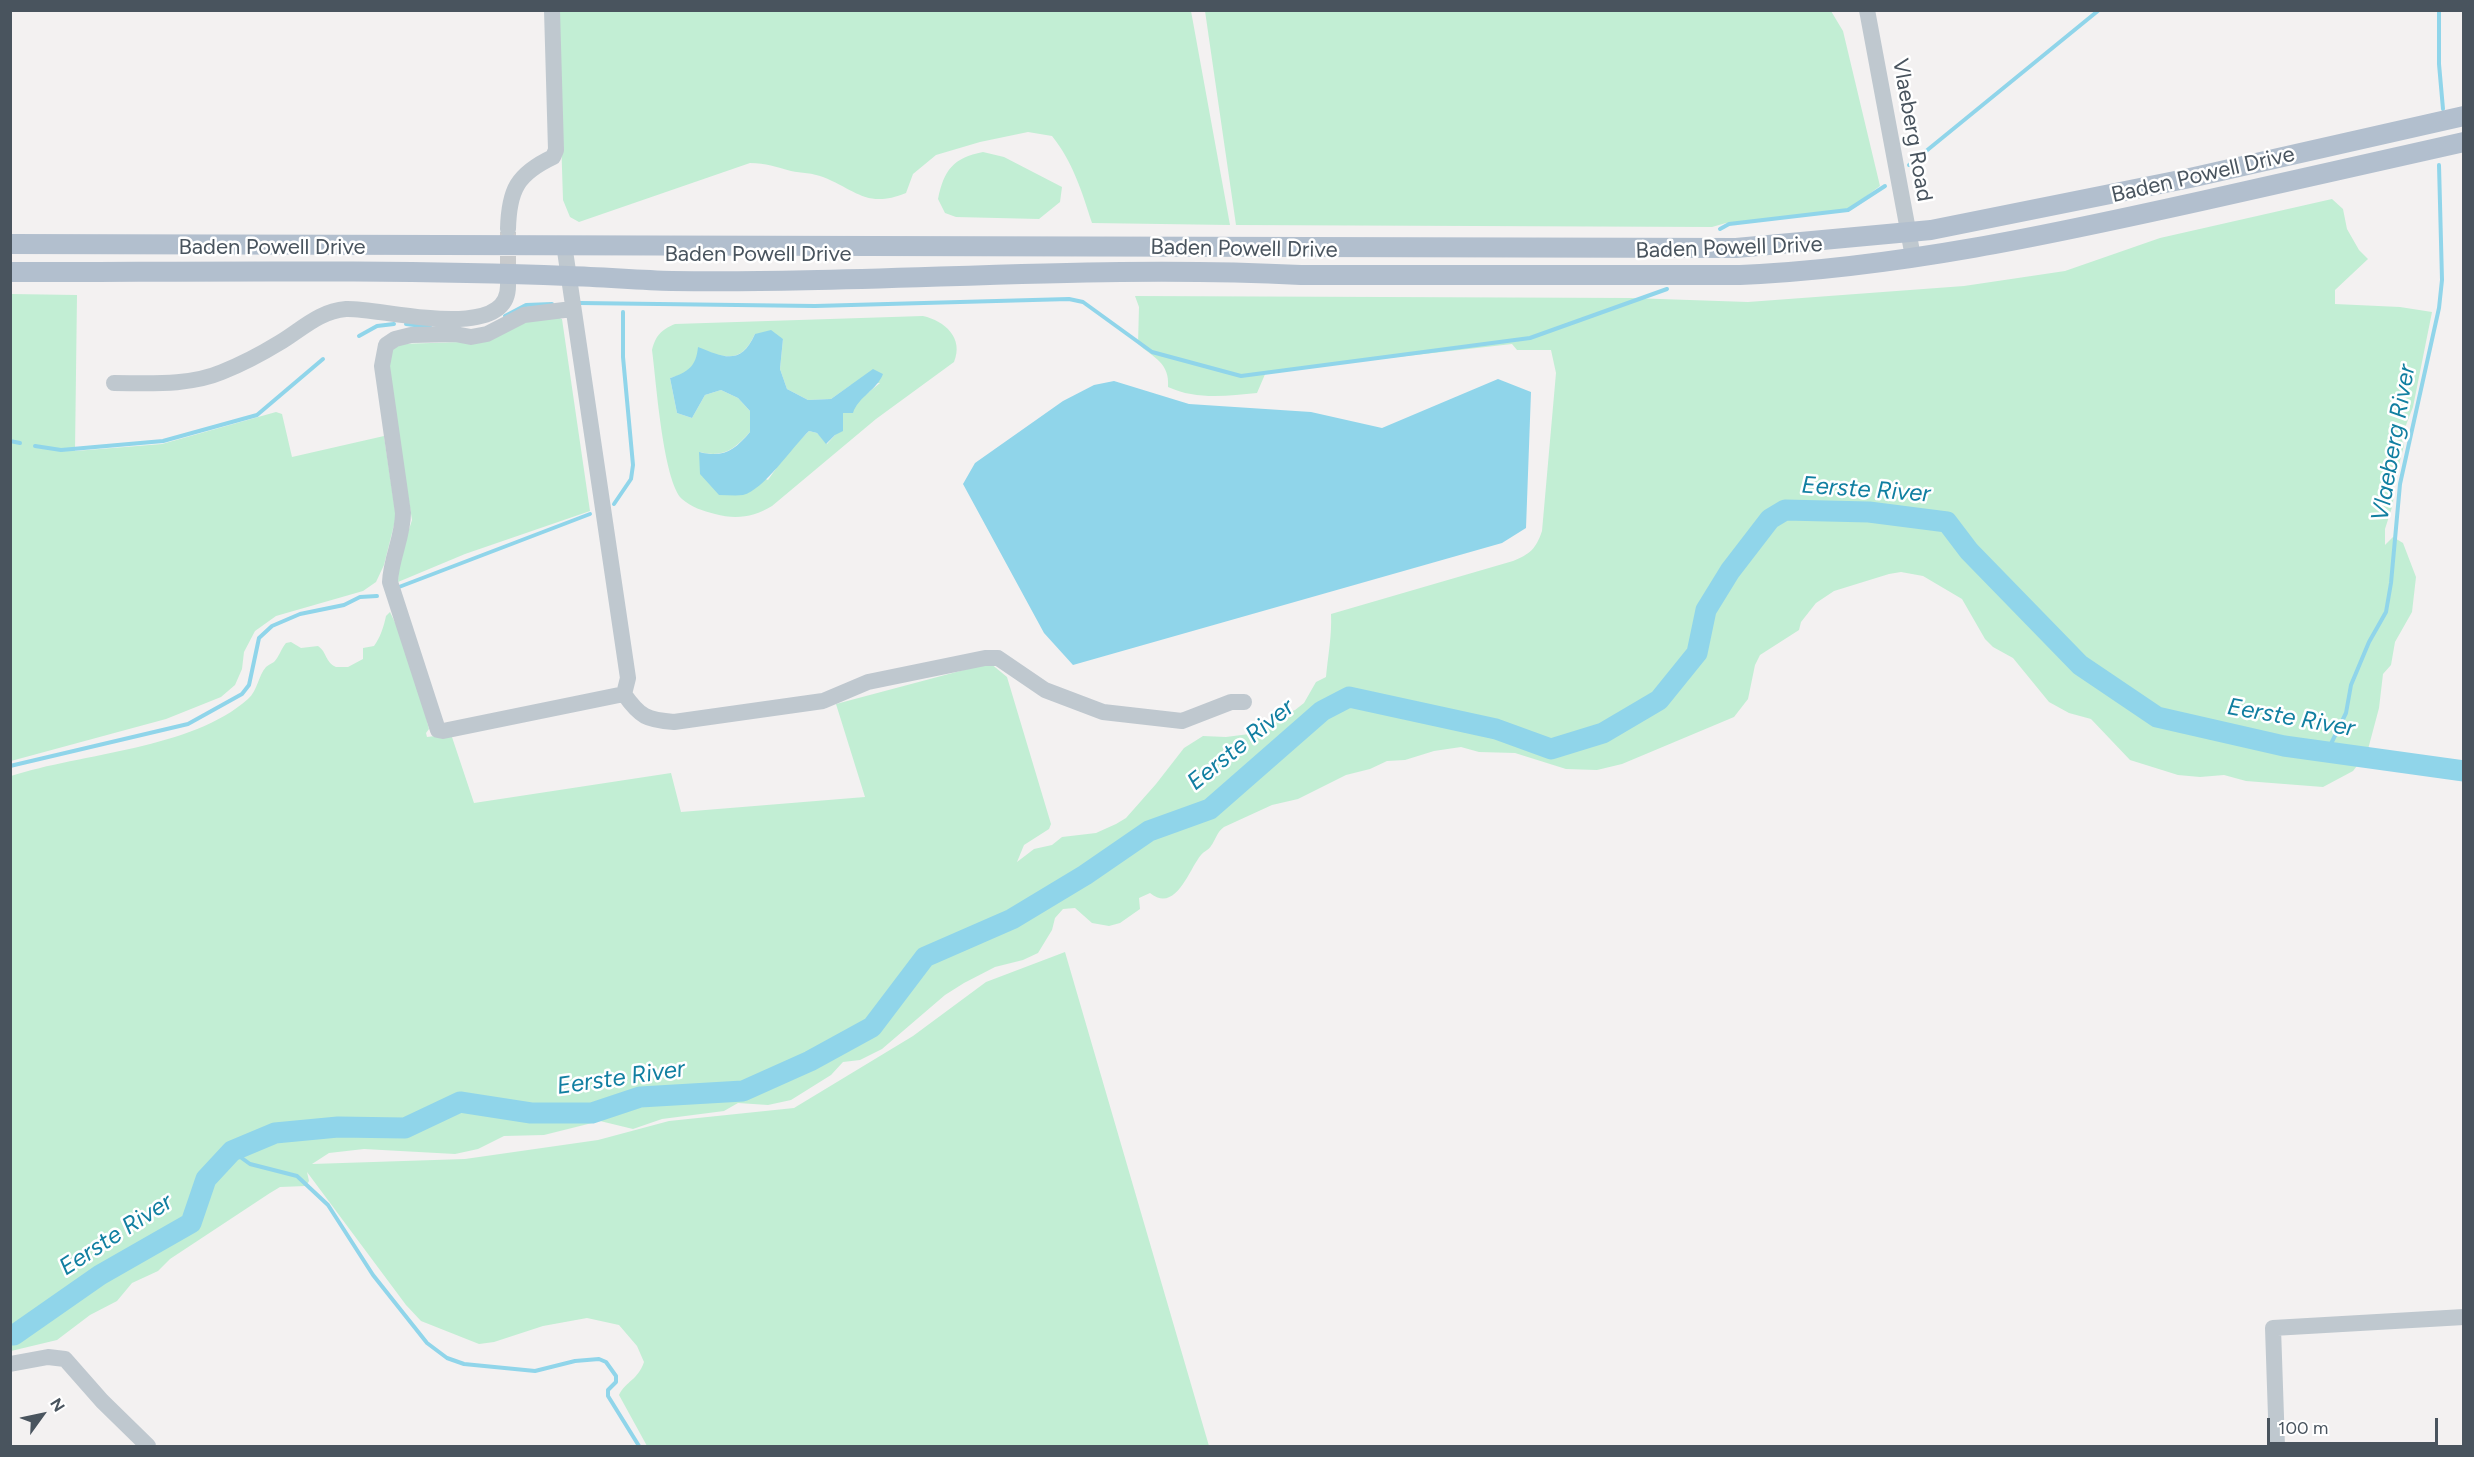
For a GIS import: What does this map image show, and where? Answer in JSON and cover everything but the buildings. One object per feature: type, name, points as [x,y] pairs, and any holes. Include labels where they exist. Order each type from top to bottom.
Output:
[{"type":"main road","name":"Baden Powell Drive","points":[[10,244],[1736,248],[1908,234],[2190,178],[2463,116]]},
{"type":"main road","name":"Baden Powell Drive","points":[[10,272],[568,276],[672,281],[954,277],[1062,271],[1740,275],[1796,273],[1913,257],[2126,218],[2463,142]]},
{"type":"street","points":[[508,229],[510,197],[522,177],[535,166],[553,157],[556,150],[552,10]]},
{"type":"street","name":"Vlaeberg Road","points":[[1867,10],[1913,257]]},
{"type":"street","points":[[564,244],[628,678],[624,694],[634,708],[650,720],[674,722],[823,701],[876,680],[960,662],[998,658],[1045,690],[1103,712],[1182,721],[1231,702],[1245,702]]},
{"type":"street","points":[[114,383],[166,383],[219,374],[280,343],[330,311],[348,309],[454,320],[480,317],[500,307],[508,296],[508,285]]},
{"type":"street","points":[[572,309],[524,315],[488,334],[471,337],[454,334],[411,335],[395,339],[386,345],[382,366],[403,513],[403,530],[391,564],[390,582],[435,725],[443,731],[624,694]]},
{"type":"street","points":[[395,339],[398,327],[408,315]]},
{"type":"street","points":[[2277,1446],[2273,1328],[2463,1317]]},
{"type":"street","points":[[10,1364],[48,1357],[65,1359],[102,1401],[148,1446]]},
{"type":"green space","points":[[557,11],[1191,11],[1230,225],[1092,223],[1066,156],[1052,136],[1028,132],[980,142],[936,155],[913,174],[906,193],[893,197],[881,199],[862,196],[819,176],[766,164],[750,163],[579,222],[570,217],[563,200]]},
{"type":"green space","points":[[1205,11],[1831,11],[1843,31],[1880,186],[1849,209],[1726,223],[1712,227],[1236,225]]},
{"type":"green space","points":[[983,152],[1004,157],[1062,187],[1060,202],[1039,219],[956,217],[945,213],[938,199],[947,173],[957,162]]},
{"type":"green space","points":[[2332,199],[2343,209],[2347,229],[2359,250],[2368,259],[2335,290],[2335,304],[2400,307],[2432,312],[2413,407],[2401,438],[2404,445],[2394,485],[2393,504],[2385,529],[2385,545],[2393,537],[2403,543],[2416,577],[2412,612],[2395,642],[2391,665],[2383,674],[2379,708],[2367,753],[2353,771],[2323,787],[2246,781],[2224,775],[2200,777],[2178,775],[2130,760],[2091,719],[2069,713],[2049,702],[2013,658],[1993,647],[1985,639],[1962,599],[1923,576],[1901,572],[1889,574],[1834,591],[1816,603],[1801,622],[1799,630],[1760,655],[1755,665],[1748,699],[1734,717],[1622,764],[1597,770],[1566,769],[1515,753],[1479,752],[1461,747],[1434,751],[1405,760],[1387,761],[1370,769],[1346,775],[1298,799],[1272,805],[1224,827],[1174,894],[1167,898],[1159,898],[1150,893],[1139,898],[1140,909],[1120,923],[1109,926],[1092,923],[1075,908],[1063,909],[1055,918],[1052,930],[1038,953],[1023,960],[995,967],[964,983],[945,995],[882,1049],[860,1060],[843,1062],[831,1075],[791,1100],[768,1105],[738,1103],[724,1111],[662,1119],[633,1129],[600,1121],[544,1135],[504,1136],[478,1149],[455,1154],[364,1149],[329,1153],[312,1164],[465,1159],[598,1140],[669,1121],[794,1108],[913,1036],[986,982],[1065,952],[1209,1446],[647,1446],[619,1395],[639,1373],[644,1362],[637,1346],[619,1325],[587,1318],[543,1326],[494,1342],[479,1344],[421,1321],[406,1305],[307,1172],[309,1181],[306,1186],[280,1187],[270,1193],[170,1259],[158,1271],[132,1283],[117,1301],[90,1315],[57,1340],[11,1351],[11,776],[135,748],[197,729],[225,716],[248,699],[263,671],[276,660],[286,643],[291,642],[301,648],[318,646],[332,665],[348,667],[363,659],[363,648],[374,646],[382,632],[386,616],[390,612],[410,654],[429,729],[426,733],[427,737],[451,734],[474,803],[671,773],[681,812],[865,797],[836,704],[990,663],[1007,677],[1051,824],[1049,829],[1024,845],[1017,862],[1034,849],[1052,845],[1062,837],[1096,833],[1126,818],[1184,748],[1203,736],[1226,737],[1249,734],[1273,718],[1295,710],[1304,703],[1316,682],[1326,677],[1331,614],[1513,561],[1532,550],[1542,531],[1556,373],[1551,350],[1517,350],[1512,344],[1266,372],[1257,393],[1223,396],[1190,394],[1168,387],[1164,367],[1138,344],[1139,307],[1135,296],[1631,298],[1748,302],[1964,286],[2065,271],[2160,238]]},
{"type":"green space","points":[[11,294],[77,295],[75,451],[162,444],[276,412],[282,414],[292,457],[384,436],[396,517],[384,565],[376,582],[363,591],[276,616],[255,631],[244,652],[242,669],[235,685],[221,697],[166,719],[11,761]]},
{"type":"green space","points":[[923,316],[939,322],[951,332],[956,345],[956,353],[954,362],[876,419],[772,506],[752,515],[730,517],[702,510],[682,499],[675,489],[670,472],[661,429],[652,350],[660,334],[675,324]],"holes":[[[755,334],[783,339],[780,369],[787,389],[808,400],[831,399],[851,385],[880,383],[843,413],[835,435],[827,444],[817,433],[809,431],[787,453],[768,480],[699,452],[715,454],[728,451],[739,444],[750,432],[750,411],[738,398],[721,390],[705,395],[692,418],[677,413],[670,378],[688,372],[696,362],[706,357],[735,356],[741,353]]]},
{"type":"green space","points":[[557,317],[562,319],[590,511],[465,554],[398,582],[399,561],[412,520],[386,361],[388,353],[400,344],[461,342],[529,321]]},
{"type":"water","points":[[771,330],[783,339],[780,369],[787,389],[808,400],[831,399],[873,369],[883,374],[855,407],[853,413],[843,413],[843,431],[826,444],[817,433],[809,431],[760,485],[743,495],[719,495],[700,474],[699,452],[721,453],[739,444],[750,432],[750,411],[738,398],[721,390],[705,395],[692,418],[677,413],[670,378],[690,368],[698,347],[724,356],[738,355],[750,344],[755,334]]},
{"type":"water","points":[[1498,379],[1531,392],[1526,528],[1502,543],[1073,665],[1044,633],[963,484],[975,463],[1063,401],[1094,385],[1114,381],[1189,404],[1311,412],[1382,428]]},
{"type":"waterway","points":[[1909,165],[2099,10]]},
{"type":"waterway","name":"Vlaeberg River","points":[[2439,10],[2439,64],[2443,109]]},
{"type":"waterway","name":"Vlaeberg River","points":[[2327,752],[2346,713],[2351,685],[2369,642],[2386,612],[2391,583],[2400,484],[2439,308],[2442,280],[2439,165]]},
{"type":"waterway","points":[[1720,229],[1729,224],[1848,210],[1885,186]]},
{"type":"waterway","points":[[580,303],[815,306],[1069,299],[1083,302],[1152,352],[1241,376],[1530,338],[1667,289]]},
{"type":"waterway","points":[[505,316],[526,305],[552,304]]},
{"type":"waterway","points":[[614,504],[631,479],[633,465],[623,357],[623,312]]},
{"type":"waterway","points":[[359,336],[377,326],[394,324]]},
{"type":"waterway","points":[[406,324],[430,327]]},
{"type":"waterway","points":[[35,446],[61,450],[163,441],[257,415],[323,359]]},
{"type":"waterway","points":[[10,441],[20,443]]},
{"type":"waterway","name":"Eerste River","points":[[10,1335],[14,1335],[100,1275],[191,1223],[206,1179],[232,1151],[275,1133],[338,1127],[405,1128],[460,1102],[531,1113],[592,1113],[640,1097],[743,1091],[810,1061],[872,1027],[925,957],[1012,919],[1085,875],[1149,831],[1210,809],[1322,711],[1349,697],[1496,729],[1551,749],[1603,733],[1659,700],[1697,653],[1706,610],[1730,571],[1770,519],[1785,510],[1869,512],[1947,522],[1969,551],[2080,665],[2157,717],[2284,746],[2464,771]]},
{"type":"waterway","points":[[399,587],[590,514]]},
{"type":"waterway","points":[[10,766],[188,724],[242,694],[249,685],[259,638],[272,626],[300,614],[344,605],[360,597],[377,596]]},
{"type":"waterway","points":[[232,1151],[250,1164],[297,1176],[328,1205],[373,1275],[427,1343],[447,1358],[464,1364],[535,1371],[575,1361],[599,1359],[606,1362],[616,1376],[616,1382],[608,1390],[608,1396],[639,1446]]},
{"type":"tunnel","points":[[508,232],[508,285]]}]
